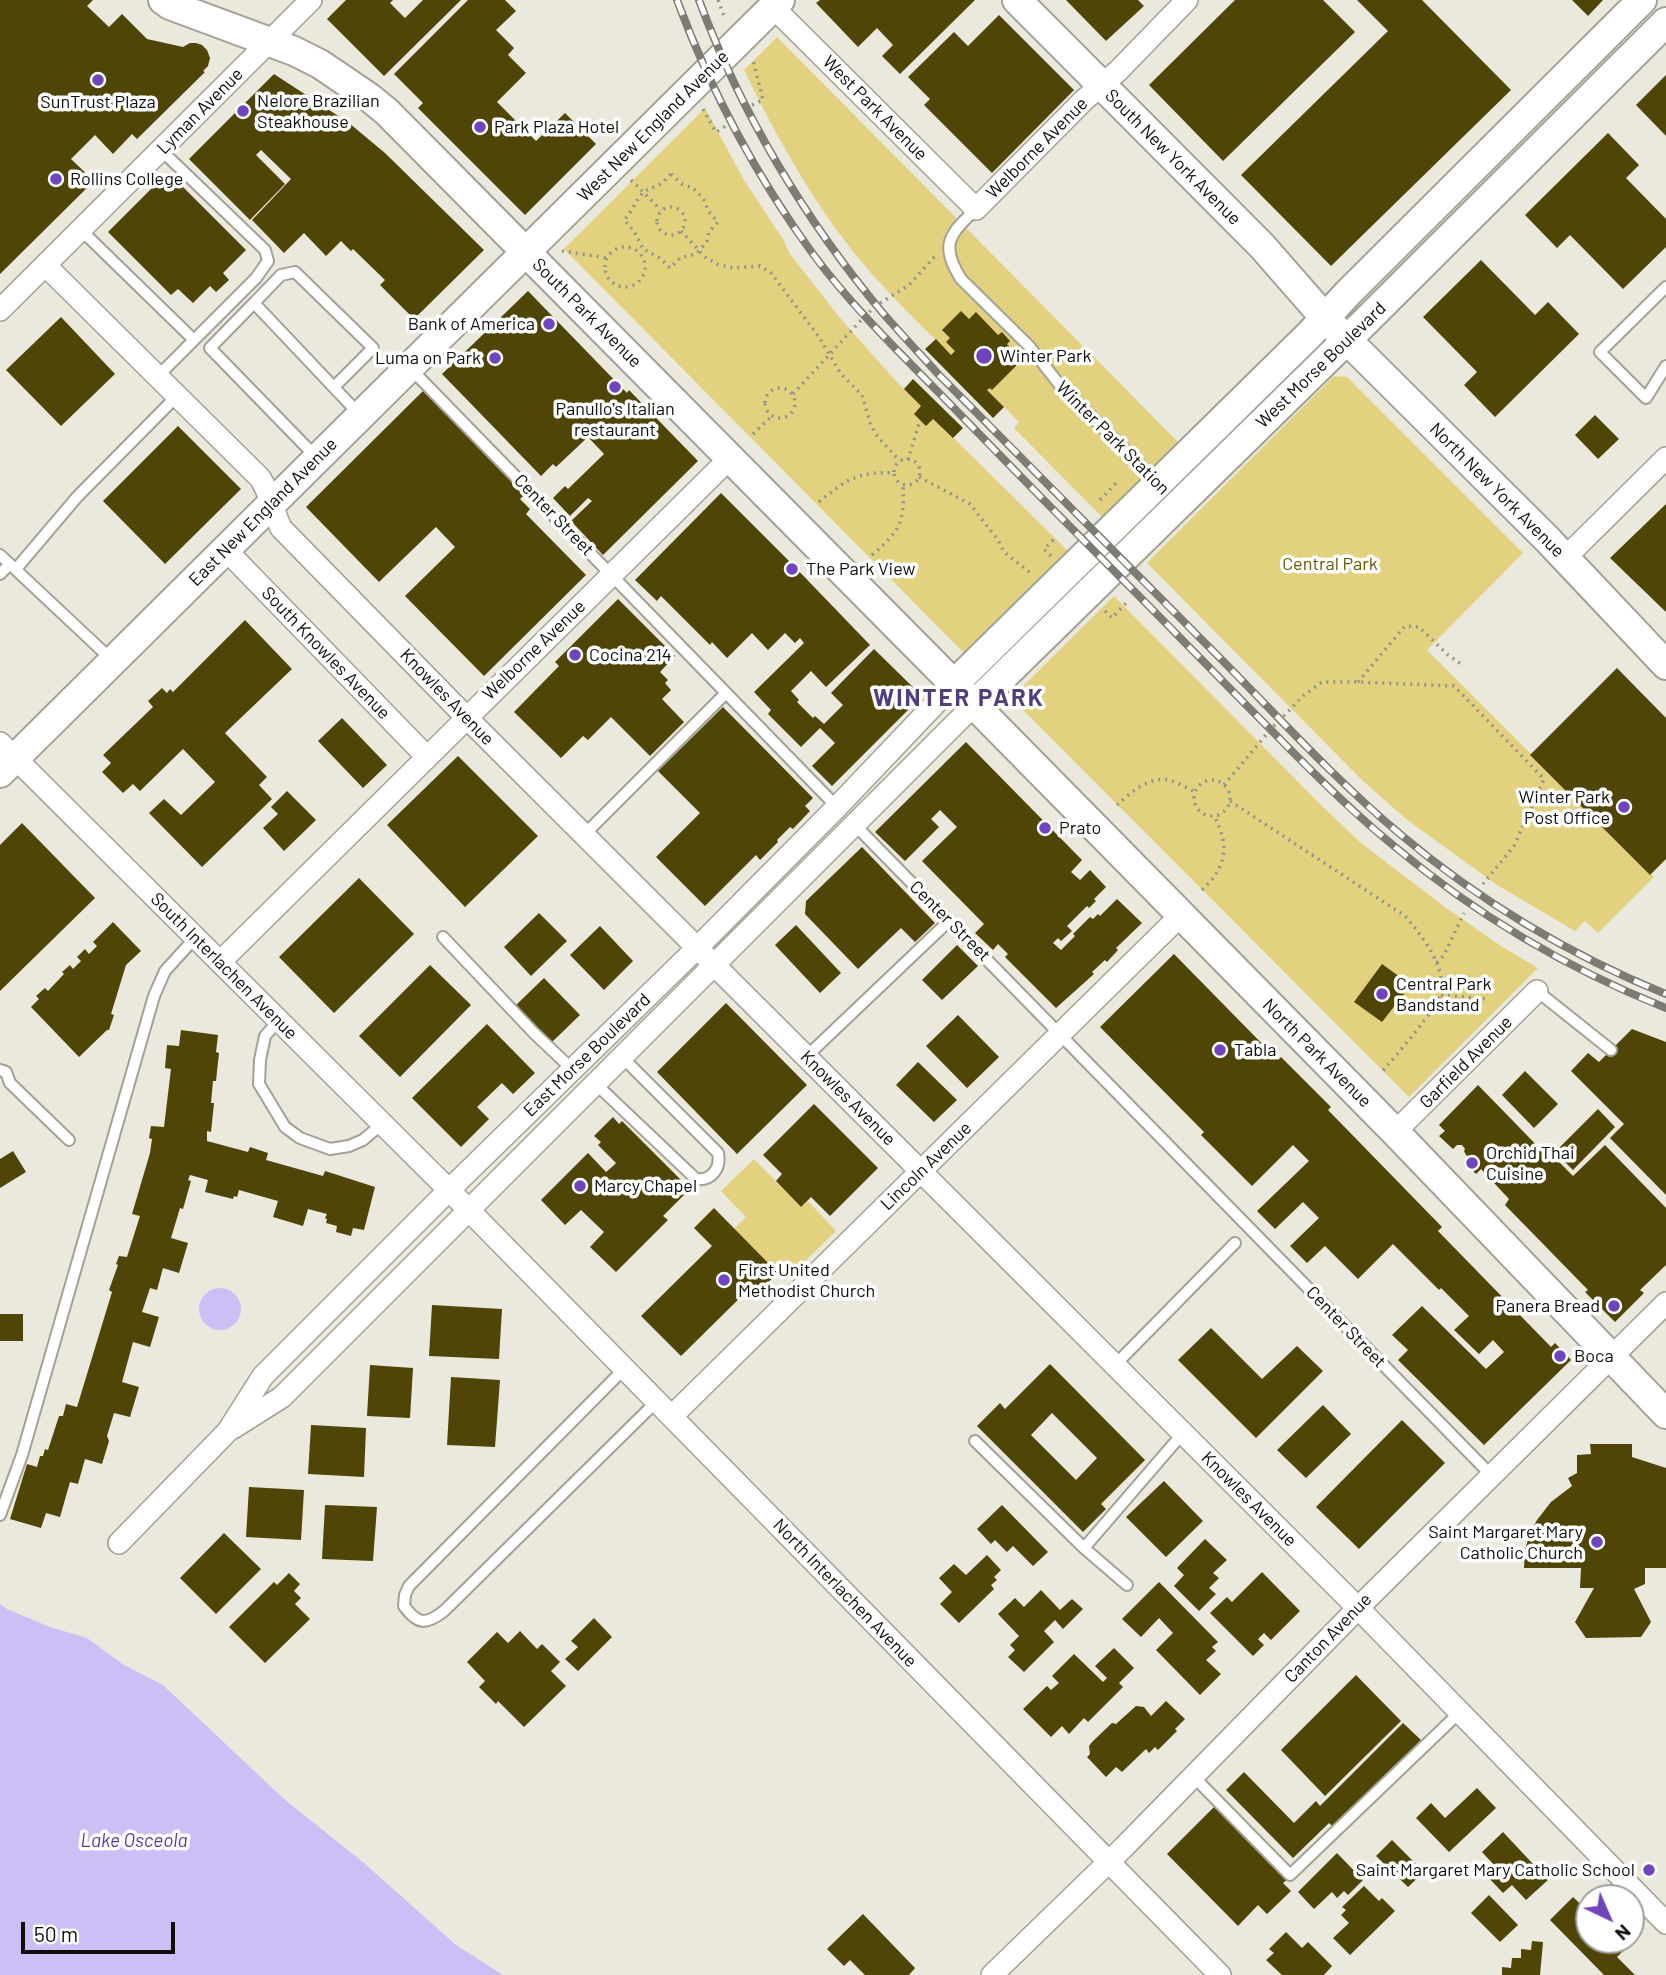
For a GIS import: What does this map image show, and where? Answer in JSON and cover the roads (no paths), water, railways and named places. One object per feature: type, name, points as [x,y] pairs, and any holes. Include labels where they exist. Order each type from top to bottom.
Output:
[{"type":"street","name":"South Park Avenue","points":[[163,0],[320,64],[387,112],[964,695]]},
{"type":"street","name":"Lyman Avenue","points":[[0,310],[311,0]]},
{"type":"street","name":"South New York Avenue","points":[[1017,0],[1262,246],[1325,317]]},
{"type":"street","name":"Welborne Avenue","points":[[976,209],[1187,0]]},
{"type":"street","name":"West Morse Boulevard","points":[[964,695],[1169,494],[1207,436],[1642,0]]},
{"type":"street","name":"West Park Avenue","points":[[777,4],[976,209]]},
{"type":"street","name":"West New England Avenue","points":[[526,251],[777,4]]},
{"type":"street","name":"West Morse Boulevard","points":[[1169,494],[1228,457],[1666,22]]},
{"type":"street","name":"East New England Avenue","points":[[5,758],[113,661],[526,251]]},
{"type":"street","name":"Knowles Avenue","points":[[46,265],[260,478],[267,489],[281,528],[466,717],[1358,1608],[1666,1923]]},
{"type":"street","name":"North New York Avenue","points":[[1325,317],[1666,665]]},
{"type":"street","points":[[1207,436],[1228,457]]},
{"type":"street","name":"Welborne Avenue","points":[[220,962],[730,458]]},
{"type":"street","points":[[1564,558],[1666,458]]},
{"type":"street","name":"South Knowles Avenue","points":[[225,549],[426,757]]},
{"type":"street","name":"East Morse Boulevard","points":[[119,1543],[228,1431],[263,1376],[697,948],[938,704],[964,695]]},
{"type":"street","name":"East Morse Boulevard","points":[[228,1431],[282,1397],[622,1058],[854,824],[964,695]]},
{"type":"street","name":"North Park Avenue","points":[[964,695],[1395,1132],[1666,1414]]},
{"type":"street","name":"South Interlachen Avenue","points":[[5,758],[220,962],[470,1210]]},
{"type":"street","name":"Center Street","points":[[837,807],[854,824]]},
{"type":"street","name":"Lincoln Avenue","points":[[664,1408],[922,1170],[1181,915]]},
{"type":"street","name":"Garfield Avenue","points":[[1395,1132],[1537,992]]},
{"type":"street","name":"North Interlachen Avenue","points":[[470,1210],[1220,1975]]},
{"type":"street","name":"Canton Avenue","points":[[992,1975],[1108,1862],[1490,1475],[1666,1303]]},
{"type":"lane","points":[[158,376],[256,278],[268,261],[265,250],[161,150]]},
{"type":"lane","name":"Winter Park Station","points":[[976,209],[954,230],[949,244],[954,269],[1029,346],[1059,384],[1169,494]]},
{"type":"lane","points":[[81,230],[194,340]]},
{"type":"lane","points":[[317,458],[210,348],[281,275],[295,272],[373,348],[334,387]]},
{"type":"lane","points":[[1666,286],[1600,352],[1646,398],[1666,366]]},
{"type":"lane","points":[[254,303],[360,415]]},
{"type":"lane","name":"Center Street","points":[[409,367],[837,807]]},
{"type":"lane","points":[[0,574],[13,566],[178,395]]},
{"type":"lane","points":[[0,555],[113,661]]},
{"type":"lane","points":[[584,835],[726,693]]},
{"type":"lane","name":"Center Street","points":[[854,824],[1490,1475]]},
{"type":"lane","points":[[807,1056],[949,921]]},
{"type":"lane","points":[[443,937],[534,1034],[573,1070]]},
{"type":"lane","points":[[0,1514],[22,1455],[154,996],[165,971],[195,938]]},
{"type":"lane","points":[[1537,992],[1611,1050]]},
{"type":"lane","points":[[279,1020],[265,1036],[259,1084],[285,1127],[300,1138],[330,1149],[356,1143],[383,1123]]},
{"type":"lane","points":[[596,1084],[696,1179],[708,1178],[720,1162],[718,1153],[622,1058]]},
{"type":"lane","points":[[0,1070],[6,1072],[10,1083],[69,1140]]},
{"type":"lane","points":[[0,1091],[10,1083]]},
{"type":"lane","points":[[1115,1364],[1235,1243]]},
{"type":"lane","points":[[625,1368],[409,1586],[404,1606],[411,1615],[421,1621],[432,1620],[438,1616],[664,1408]]},
{"type":"lane","points":[[1084,1548],[1183,1433]]},
{"type":"lane","points":[[975,1441],[1084,1548],[1127,1586]]},
{"type":"lane","points":[[1193,1776],[1290,1875],[1460,1712]]},
{"type":"water","points":[[220,1288],[235,1294],[241,1309],[235,1324],[220,1330],[205,1324],[199,1309],[205,1294]]},
{"type":"water","name":"Lake Osceola","points":[[0,1604],[50,1627],[87,1638],[124,1665],[163,1685],[284,1799],[364,1863],[456,1945],[503,1975],[0,1975]]},
{"type":"railway","points":[[677,0],[736,132],[772,194],[813,254],[878,331],[1015,471],[1317,776],[1394,846],[1457,895],[1524,938],[1594,976],[1666,1008]]},
{"type":"railway","points":[[699,0],[734,83],[801,203],[882,312],[939,375],[1327,767],[1400,834],[1493,904],[1527,925],[1595,962],[1666,994]]},
{"type":"place","name":"SunTrust Plaza","points":[[98,80]]},
{"type":"place","name":"Nelore Brazilian Steakhouse","points":[[243,111]]},
{"type":"place","name":"Park Plaza Hotel","points":[[480,127]]},
{"type":"place","name":"Rollins College","points":[[56,179]]},
{"type":"place","name":"Bank of America","points":[[549,324]]},
{"type":"place","name":"Winter Park","points":[[984,356]]},
{"type":"place","name":"Luma on Park","points":[[495,358]]},
{"type":"place","name":"Panullo's Italian restaurant","points":[[615,387]]},
{"type":"place","name":"The Park View","points":[[792,569]]},
{"type":"place","name":"Cocina 214","points":[[575,655]]},
{"type":"place","name":"Winter Park Post Office","points":[[1624,807]]},
{"type":"place","name":"Prato","points":[[1045,828]]},
{"type":"place","name":"Central Park Bandstand","points":[[1382,994]]},
{"type":"place","name":"Tabla","points":[[1220,1050]]},
{"type":"place","name":"Orchid Thai Cuisine","points":[[1472,1163]]},
{"type":"place","name":"Marcy Chapel","points":[[580,1186]]},
{"type":"place","name":"First United Methodist Church","points":[[724,1280]]},
{"type":"place","name":"Panera Bread","points":[[1614,1306]]},
{"type":"place","name":"Boca","points":[[1560,1356]]},
{"type":"place","name":"Saint Margaret Mary Catholic Church","points":[[1597,1542]]},
{"type":"place","name":"Saint Margaret Mary Catholic School","points":[[1649,1870]]},
{"type":"district","name":"WINTER PARK","points":[[959,698]]},
{"type":"park label","name":"Central Park","points":[[1330,564]]}]
